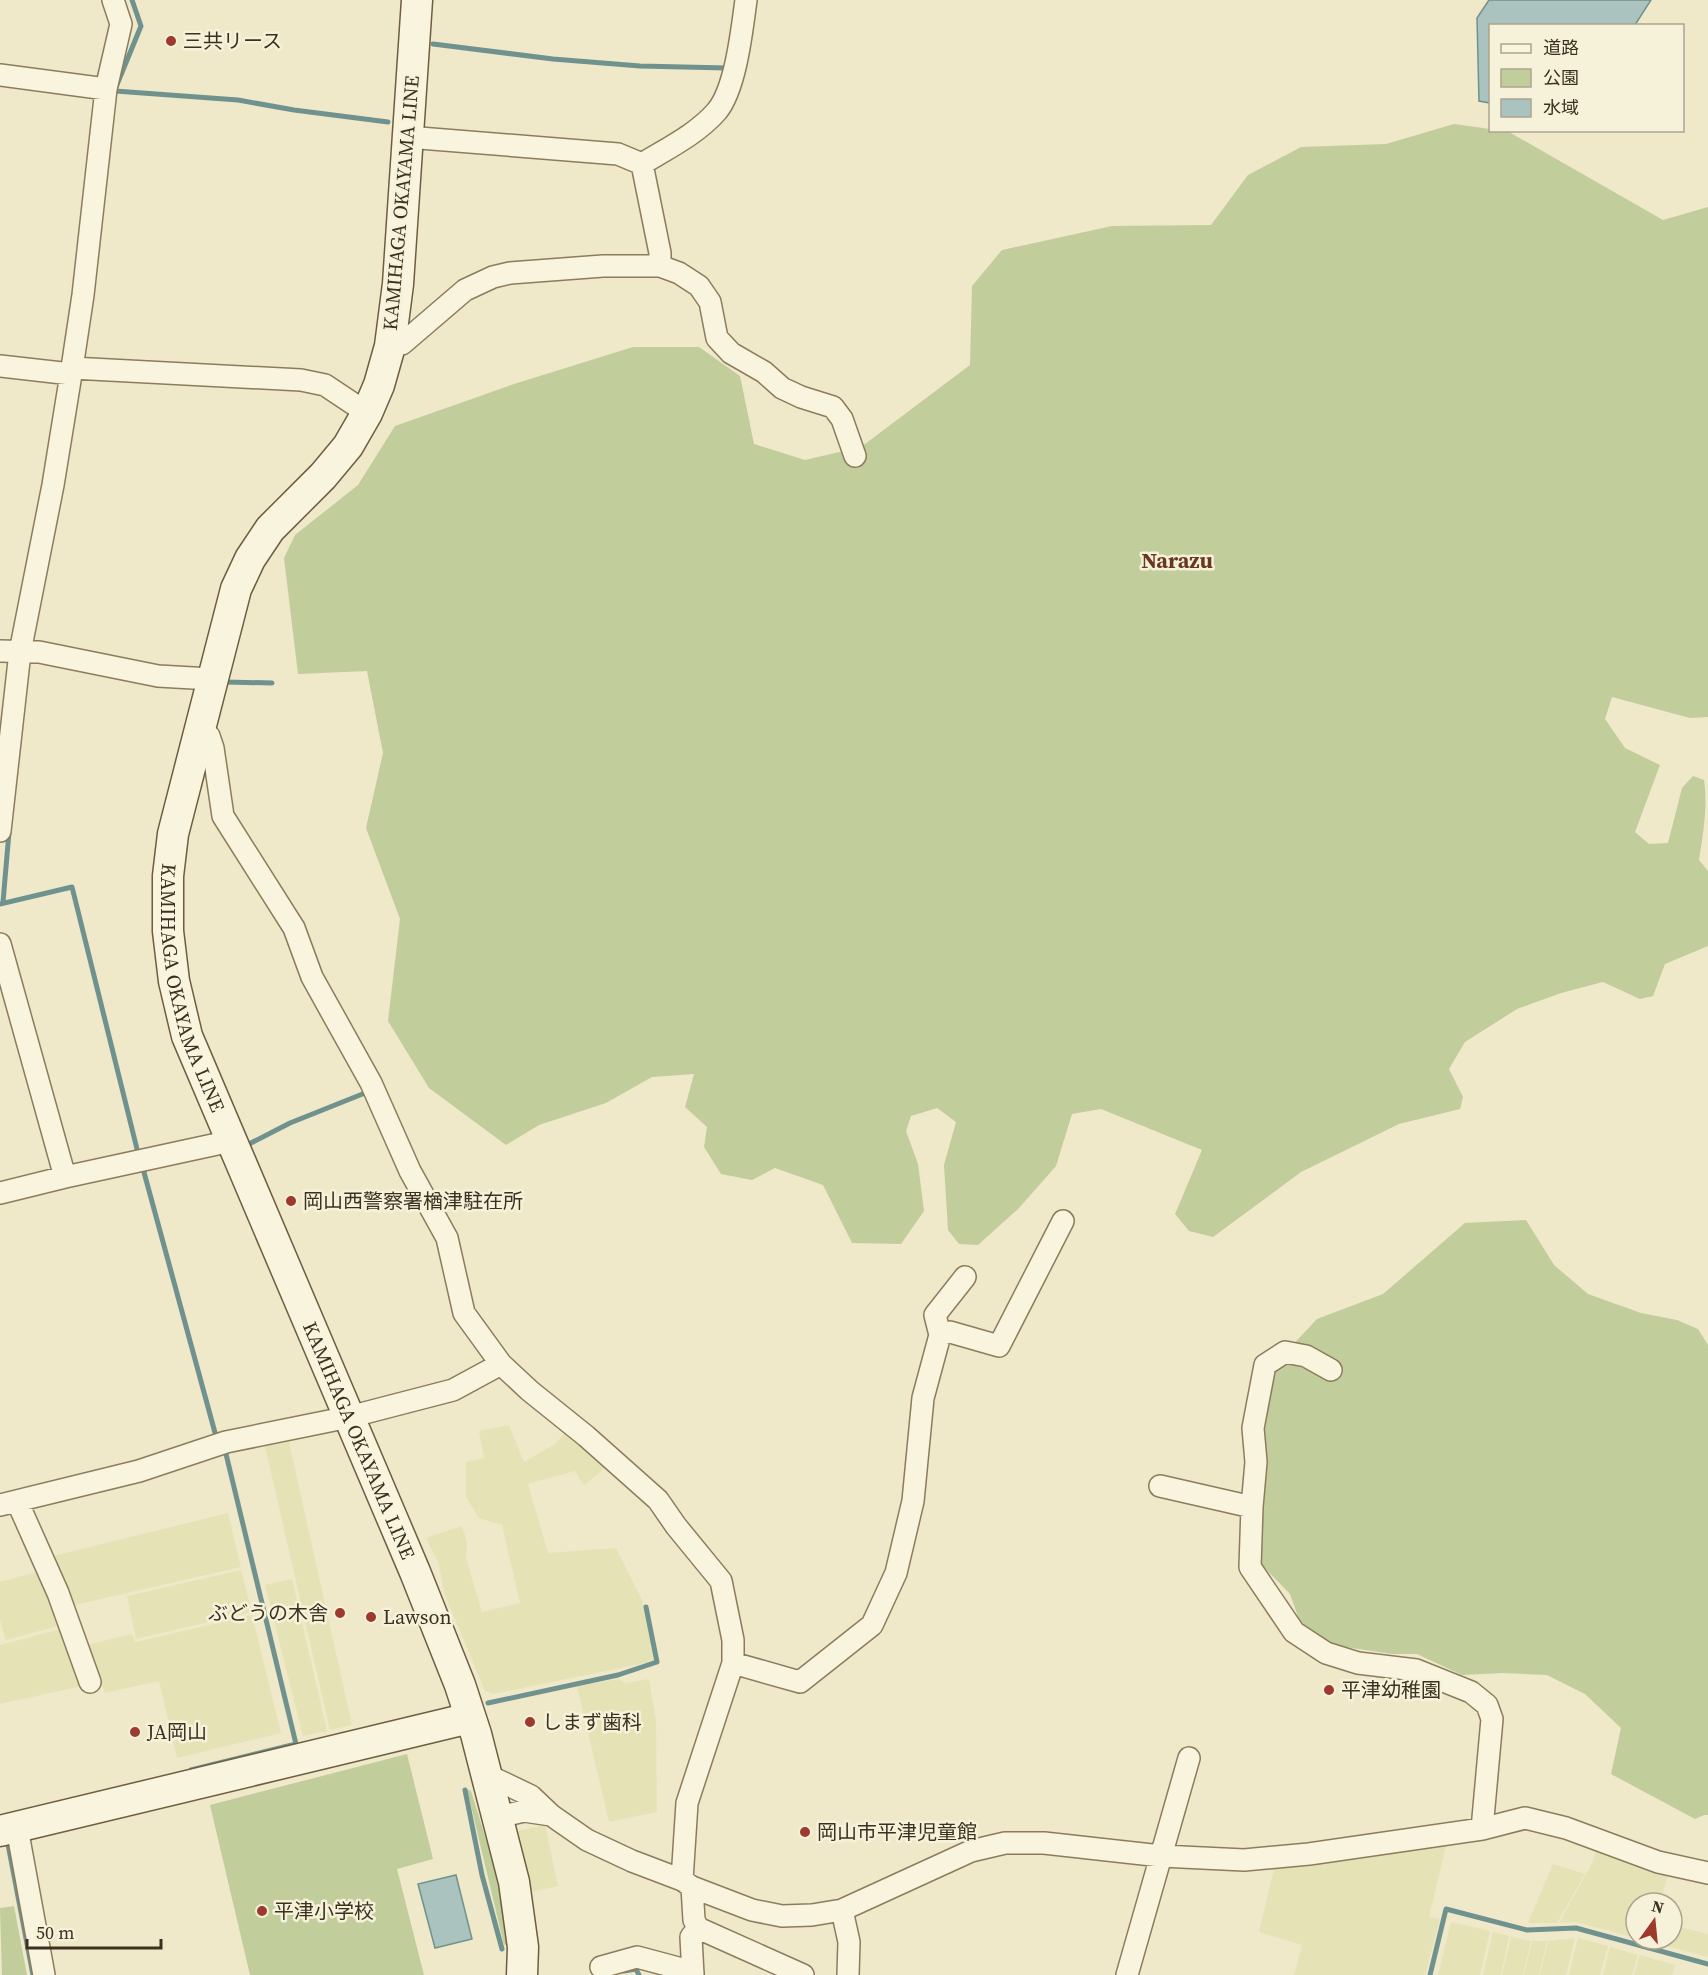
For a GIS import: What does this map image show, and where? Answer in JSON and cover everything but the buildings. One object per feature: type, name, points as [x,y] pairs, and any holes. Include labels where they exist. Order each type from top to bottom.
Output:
[{"type":"main road","name":"KAMIHAGA OKAYAMA LINE","points":[[417,0],[398,284],[390,346],[379,385],[367,413],[348,446],[270,529],[250,559],[236,589],[173,834],[168,876],[168,931],[174,981],[187,1036],[415,1572],[460,1685],[476,1734],[514,1882],[524,1947],[522,1975]]},
{"type":"main road","points":[[10,1829],[470,1718]]},
{"type":"street","points":[[0,831],[19,652],[76,369],[106,89],[121,24],[113,0]]},
{"type":"street","points":[[642,164],[700,128],[719,109],[735,69],[746,0]]},
{"type":"street","points":[[0,75],[106,89]]},
{"type":"street","points":[[407,137],[618,154],[642,164]]},
{"type":"street","points":[[642,164],[660,253],[660,266]]},
{"type":"street","points":[[390,346],[402,344],[465,290],[493,277],[510,273],[603,266],[660,266],[679,273],[699,286],[710,302],[717,338],[731,353],[764,372],[782,388],[801,397],[833,407],[842,418],[855,456]]},
{"type":"street","points":[[0,366],[301,380],[325,385],[367,413]]},
{"type":"street","points":[[19,652],[158,676],[212,679]]},
{"type":"street","points":[[201,730],[209,736],[213,748],[223,816],[294,928],[312,977],[371,1083],[410,1171],[447,1239],[464,1313],[501,1364],[658,1500],[721,1581],[732,1640],[733,1664],[687,1803],[687,1884],[694,1920],[698,1928],[803,1975]]},
{"type":"street","points":[[0,944],[65,1177]]},
{"type":"street","points":[[0,1193],[231,1142]]},
{"type":"street","points":[[940,1335],[950,1332],[999,1346],[1064,1221]]},
{"type":"street","points":[[733,1664],[800,1682],[872,1625],[896,1573],[913,1501],[923,1398],[940,1335],[935,1315],[965,1277]]},
{"type":"street","points":[[1330,1370],[1306,1356],[1285,1352],[1265,1365],[1253,1428],[1256,1462],[1252,1507],[1251,1567],[1294,1632],[1326,1653],[1358,1663],[1416,1670],[1471,1692],[1486,1705],[1492,1719],[1482,1828]]},
{"type":"street","points":[[90,1682],[58,1593],[8,1503],[139,1471],[219,1444],[349,1417],[453,1390],[501,1364]]},
{"type":"street","points":[[1160,1486],[1252,1507]]},
{"type":"street","points":[[1126,1975],[1189,1758]]},
{"type":"street","points":[[485,1774],[531,1796],[551,1815],[587,1840],[752,1910],[782,1916],[812,1915],[842,1910],[971,1851],[1005,1843],[1044,1843],[1161,1856],[1244,1860],[1309,1854],[1482,1828],[1525,1818],[1566,1828],[1658,1863],[1708,1873]]},
{"type":"street","points":[[498,1817],[524,1811],[551,1815]]},
{"type":"street","points":[[10,1829],[44,1975]]},
{"type":"street","points":[[842,1910],[849,1942],[848,1975]]},
{"type":"street","points":[[600,1967],[638,1956],[693,1973],[691,1937],[698,1928]]},
{"type":"shaded area","points":[[509,1425],[524,1462],[555,1444],[569,1428],[610,1464],[584,1485],[575,1471],[528,1484],[548,1553],[616,1548],[643,1602],[655,1661],[493,1694],[485,1691],[444,1593],[439,1564],[426,1538],[462,1526],[467,1543],[466,1558],[482,1612],[520,1603],[502,1525],[479,1518],[466,1497],[466,1462],[484,1458],[479,1431]]},
{"type":"shaded area","points":[[289,1442],[352,1725],[330,1730],[265,1446]]},
{"type":"shaded area","points":[[228,1513],[241,1567],[70,1606],[49,1557]]},
{"type":"shaded area","points":[[241,1570],[252,1612],[136,1639],[127,1596]]},
{"type":"shaded area","points":[[40,1571],[62,1625],[6,1640],[0,1620],[0,1582]]},
{"type":"shaded area","points":[[292,1579],[327,1731],[303,1736],[265,1585]]},
{"type":"shaded area","points":[[252,1615],[281,1733],[177,1758],[159,1681],[105,1693],[86,1645],[132,1634],[135,1642]]},
{"type":"shaded area","points":[[64,1628],[82,1686],[0,1704],[0,1645]]},
{"type":"shaded area","points":[[618,1679],[625,1683],[649,1679],[656,1720],[657,1812],[609,1822],[577,1686]]},
{"type":"shaded area","points":[[545,1825],[558,1886],[525,1893],[512,1832]]},
{"type":"shaded area","points":[[1446,1846],[1429,1917],[1440,1919],[1425,1975],[1294,1975],[1302,1945],[1259,1932],[1274,1869]]},
{"type":"shaded area","points":[[1597,1846],[1669,1870],[1663,1891],[1624,1891],[1624,1935],[1576,1922],[1559,1923],[1593,1862]]},
{"type":"shaded area","points":[[1553,1864],[1585,1874],[1557,1923],[1528,1923]]},
{"type":"shaded area","points":[[1451,1922],[1490,1931],[1480,1975],[1438,1975]]},
{"type":"shaded area","points":[[1684,1928],[1708,1934],[1708,1957],[1684,1951]]},
{"type":"shaded area","points":[[1493,1932],[1509,1936],[1501,1975],[1483,1975]]},
{"type":"shaded area","points":[[1511,1937],[1531,1941],[1523,1975],[1502,1975]]},
{"type":"shaded area","points":[[1575,1938],[1566,1975],[1540,1975],[1548,1941]]},
{"type":"shaded area","points":[[1578,1938],[1608,1946],[1600,1975],[1569,1975]]},
{"type":"shaded area","points":[[1532,1941],[1547,1941],[1539,1975],[1524,1975]]},
{"type":"shaded area","points":[[1610,1947],[1638,1955],[1632,1975],[1603,1975]]},
{"type":"shaded area","points":[[1640,1955],[1675,1965],[1672,1975],[1634,1975]]},
{"type":"green space","points":[[1454,124],[1489,129],[1489,132],[1509,132],[1663,220],[1708,207],[1708,717],[1690,718],[1612,697],[1605,719],[1625,748],[1660,765],[1635,832],[1649,844],[1668,843],[1682,788],[1693,776],[1704,780],[1705,810],[1699,860],[1708,871],[1708,946],[1665,964],[1653,996],[1640,999],[1603,982],[1561,993],[1517,1009],[1465,1042],[1449,1069],[1463,1097],[1460,1109],[1399,1124],[1301,1172],[1213,1237],[1189,1231],[1175,1214],[1202,1150],[1101,1109],[1072,1114],[1056,1166],[1019,1208],[978,1245],[959,1244],[948,1230],[944,1165],[956,1122],[937,1108],[911,1116],[906,1131],[918,1164],[924,1211],[901,1244],[852,1243],[823,1185],[775,1168],[752,1180],[721,1174],[704,1147],[707,1127],[685,1107],[694,1074],[652,1077],[606,1103],[539,1125],[506,1145],[429,1088],[388,1021],[400,919],[366,828],[383,753],[367,671],[298,674],[284,558],[295,535],[358,485],[395,426],[514,384],[633,347],[699,347],[740,376],[754,444],[805,460],[861,447],[970,365],[972,286],[1002,250],[1112,226],[1211,225],[1248,175],[1301,147],[1386,144]]},
{"type":"green space","points":[[1526,1220],[1554,1265],[1588,1294],[1641,1313],[1677,1320],[1698,1329],[1708,1345],[1708,1815],[1695,1819],[1611,1774],[1621,1728],[1585,1694],[1547,1675],[1502,1673],[1462,1675],[1417,1654],[1392,1654],[1332,1645],[1301,1625],[1290,1594],[1260,1563],[1259,1427],[1272,1367],[1317,1319],[1383,1294],[1465,1223]]},
{"type":"green space","points":[[407,1754],[433,1859],[397,1869],[424,1975],[250,1975],[210,1805]]},
{"type":"green space","points":[[467,1789],[471,1791],[503,1894],[510,1943],[504,1945]]},
{"type":"green space","points":[[14,1906],[27,1975],[2,1975],[0,1908]]},
{"type":"water","points":[[1489,0],[1651,0],[1636,24],[1489,24],[1489,103],[1479,101],[1477,18]]},
{"type":"water","points":[[456,1875],[472,1939],[435,1948],[418,1884]]},
{"type":"waterway","points":[[116,87],[141,26],[132,0]]},
{"type":"waterway","points":[[433,44],[553,59],[640,66],[727,68],[727,64]]},
{"type":"waterway","points":[[115,91],[238,100],[388,122]]},
{"type":"waterway","points":[[225,682],[272,683]]},
{"type":"waterway","points":[[3,902],[9,832]]},
{"type":"waterway","points":[[0,904],[72,887],[139,1157]]},
{"type":"waterway","points":[[249,1144],[290,1123],[365,1093]]},
{"type":"waterway","points":[[142,1165],[217,1440]]},
{"type":"waterway","points":[[191,1770],[296,1744],[226,1454],[222,1448]]},
{"type":"waterway","points":[[488,1703],[618,1675],[657,1662],[646,1607]]},
{"type":"waterway","points":[[465,1790],[482,1875],[502,1949]]},
{"type":"waterway","points":[[7,1839],[33,1975]]},
{"type":"waterway","points":[[1430,1975],[1446,1909],[1527,1930],[1576,1928],[1708,1964]]},
{"type":"waterway","points":[[624,1971],[636,1969],[639,1975]]},
{"type":"place","name":"三共リース","points":[[171,41]]},
{"type":"place","name":"岡山西警察署楢津駐在所","points":[[291,1201]]},
{"type":"place","name":"ぶどうの木舎","points":[[340,1613]]},
{"type":"place","name":"Lawson","points":[[371,1617]]},
{"type":"place","name":"平津幼稚園","points":[[1329,1690]]},
{"type":"place","name":"しまず歯科","points":[[530,1722]]},
{"type":"place","name":"JA岡山","points":[[135,1732]]},
{"type":"place","name":"岡山市平津児童館","points":[[805,1832]]},
{"type":"place","name":"平津小学校","points":[[262,1911]]},
{"type":"district","name":"Narazu","points":[[1177,560]]}]
